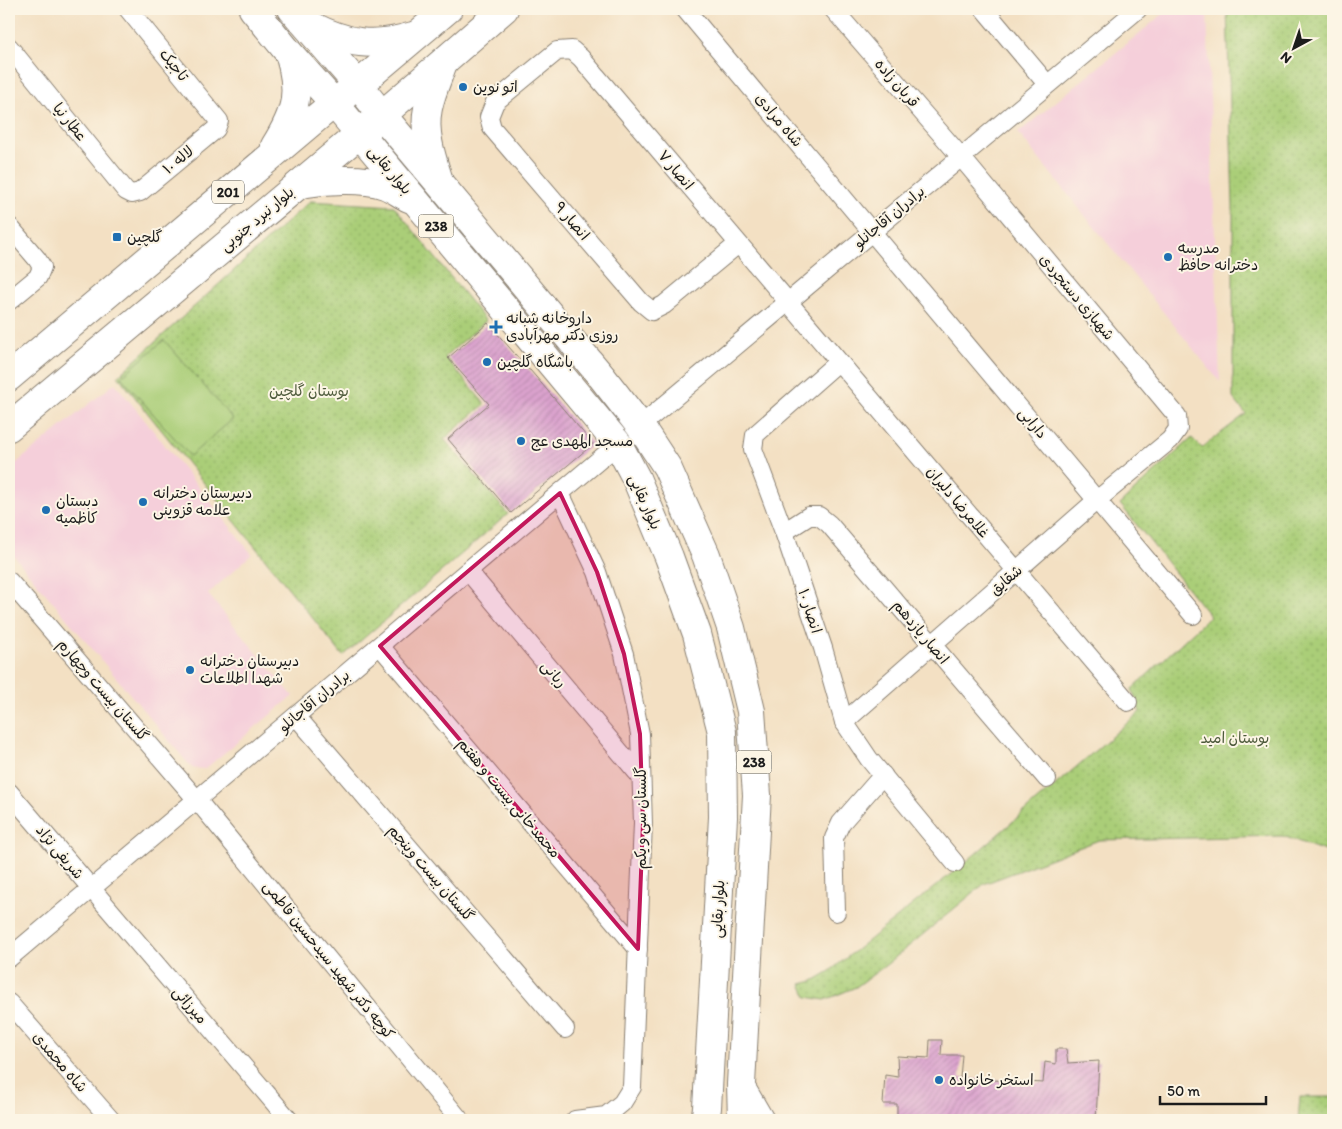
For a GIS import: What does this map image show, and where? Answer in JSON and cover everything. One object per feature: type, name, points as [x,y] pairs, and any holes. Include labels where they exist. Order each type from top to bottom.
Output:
[{"type":"main road","name":"بلوار بقایی","points":[[253,9],[334,103],[618,444],[636,478],[670,557],[697,634],[722,732],[723,817],[705,1120]]},
{"type":"main road","name":"201","points":[[9,377],[263,162],[448,9]]},
{"type":"main road","name":"بلوار نبرد جنوبی","points":[[9,427],[360,134],[504,9]]},
{"type":"main road","name":"بلوار بقایی","points":[[297,14],[602,377],[640,426],[667,467],[706,555],[731,628],[750,711],[756,795],[741,1084],[742,1120]]},
{"type":"main road","points":[[297,14],[336,37],[354,42],[385,43],[417,35]]},
{"type":"main road","points":[[263,162],[292,116],[297,85],[290,53]]},
{"type":"main road","points":[[441,187],[431,157],[427,122],[428,108],[444,61]]},
{"type":"main road","points":[[300,184],[317,181],[370,181],[385,186],[417,203]]},
{"type":"main road","points":[[618,444],[640,426]]},
{"type":"main road","points":[[741,1084],[762,1120]]},
{"type":"street","name":"تاجیک","points":[[128,9],[219,121]]},
{"type":"street","name":"شاه مرادی","points":[[686,9],[872,231]]},
{"type":"street","name":"قربان زاده","points":[[833,9],[961,157]]},
{"type":"street","points":[[984,9],[1047,84]]},
{"type":"street","name":"برادران آقاجانلو","points":[[640,426],[1137,9]]},
{"type":"street","name":"عطار نیا","points":[[9,47],[126,191],[132,194]]},
{"type":"street","name":"انصار ۷","points":[[557,51],[572,50],[581,58],[788,302]]},
{"type":"street","name":"انصار ۹","points":[[557,51],[495,102],[489,117],[492,128],[641,302],[652,311],[664,305],[738,244]]},
{"type":"street","name":"لاله ۱۰","points":[[132,194],[140,192],[216,129],[219,121]]},
{"type":"street","name":"شهبازی دستجردی","points":[[961,157],[1177,416],[1178,429],[1170,440]]},
{"type":"street","points":[[9,226],[42,267],[38,277],[9,301]]},
{"type":"street","name":"دارابی","points":[[872,231],[1193,615]]},
{"type":"street","name":"غلامرضا دلیران","points":[[788,302],[1128,702]]},
{"type":"street","name":"انصار ۱۰","points":[[838,362],[755,435],[753,449],[784,532],[823,648],[844,722],[869,760],[955,863]]},
{"type":"street","name":"شقایق","points":[[844,722],[1098,500],[1170,440]]},
{"type":"street","name":"برادران آقاجانلو","points":[[9,958],[618,444]]},
{"type":"street","name":"گلستان سی و یکم","points":[[560,494],[597,572],[624,654],[640,734],[643,823],[632,1087],[622,1103],[606,1116],[575,1120]]},
{"type":"street","name":"انصار یازدهم","points":[[784,532],[809,516],[819,516],[829,524],[1047,780]]},
{"type":"street","name":"ربانی","points":[[468,571],[641,777]]},
{"type":"street","name":"گلستان بیست وچهارم","points":[[9,581],[197,800]]},
{"type":"street","name":"محمدخانی بیست و هفتم","points":[[380,646],[638,949]]},
{"type":"street","name":"گلستان بیست وپنجم","points":[[296,716],[565,1029]]},
{"type":"street","points":[[836,912],[834,838],[841,823],[883,775]]},
{"type":"street","name":"شریفی نژاد","points":[[9,792],[91,889]]},
{"type":"street","name":"کوچه دکتر شهید سیدحسین فاطمی","points":[[197,800],[460,1120]]},
{"type":"street","name":"میرزائی","points":[[91,889],[289,1120]]},
{"type":"street","name":"شاه محمدی","points":[[9,1003],[111,1120]]},
{"type":"highlighted area","points":[[560,493],[597,572],[624,654],[640,734],[643,823],[638,949],[380,646]]},
{"type":"shaded area","name":"مدرسه دخترانه حافظ","points":[[1169,9],[1207,9],[1220,382],[1018,133]]},
{"type":"shaded area","points":[[115,383],[252,554],[208,594],[293,696],[205,769],[192,768],[9,550],[9,469]]},
{"type":"green space","name":"بوستان امید","points":[[1227,9],[1333,9],[1333,854],[1283,836],[1099,840],[984,884],[886,965],[856,987],[825,1000],[807,997],[801,984],[813,981],[830,971],[967,861],[1140,712],[1132,689],[1210,616],[1120,504],[1192,438],[1202,448],[1246,414],[1233,398],[1233,206]]},
{"type":"green space","name":"بوستان گلچین","points":[[310,201],[394,206],[486,321],[445,357],[485,404],[444,439],[508,514],[343,656],[118,376]]},
{"type":"green space","points":[[164,340],[233,419],[190,456],[121,377]]},
{"type":"green space","points":[[1300,1097],[1333,1097],[1333,1120],[1298,1120]]},
{"type":"building","name":"مسجد المهدی عج","points":[[488,323],[593,444],[511,513],[448,439],[489,404],[448,358]]},
{"type":"building","name":"استخر خانواده","points":[[930,1040],[942,1040],[941,1055],[962,1055],[960,1078],[1043,1083],[1045,1062],[1056,1064],[1056,1049],[1066,1049],[1068,1063],[1099,1061],[1096,1120],[1004,1120],[989,1118],[989,1120],[897,1120],[897,1104],[883,1104],[885,1075],[898,1077],[897,1056],[929,1058]]},
{"type":"place","name":"اتو نوین","points":[[463,87]]},
{"type":"place","name":"گلچین","points":[[117,237]]},
{"type":"place","name":"مدرسه دخترانه حافظ","points":[[1168,257]]},
{"type":"place","name":"داروخانه شبانه روزی دکتر مهرآبادی","points":[[496,327]]},
{"type":"place","name":"باشگاه گلچین","points":[[487,362]]},
{"type":"place","name":"مسجد المهدی عج","points":[[521,441]]},
{"type":"place","name":"دبیرستان دخترانه علامه قزوینی","points":[[143,502]]},
{"type":"place","name":"دبستان کاظمیه","points":[[46,510]]},
{"type":"place","name":"دبیرستان دخترانه شهدا اطلاعات","points":[[190,670]]},
{"type":"place","name":"استخر خانواده","points":[[939,1080]]}]
